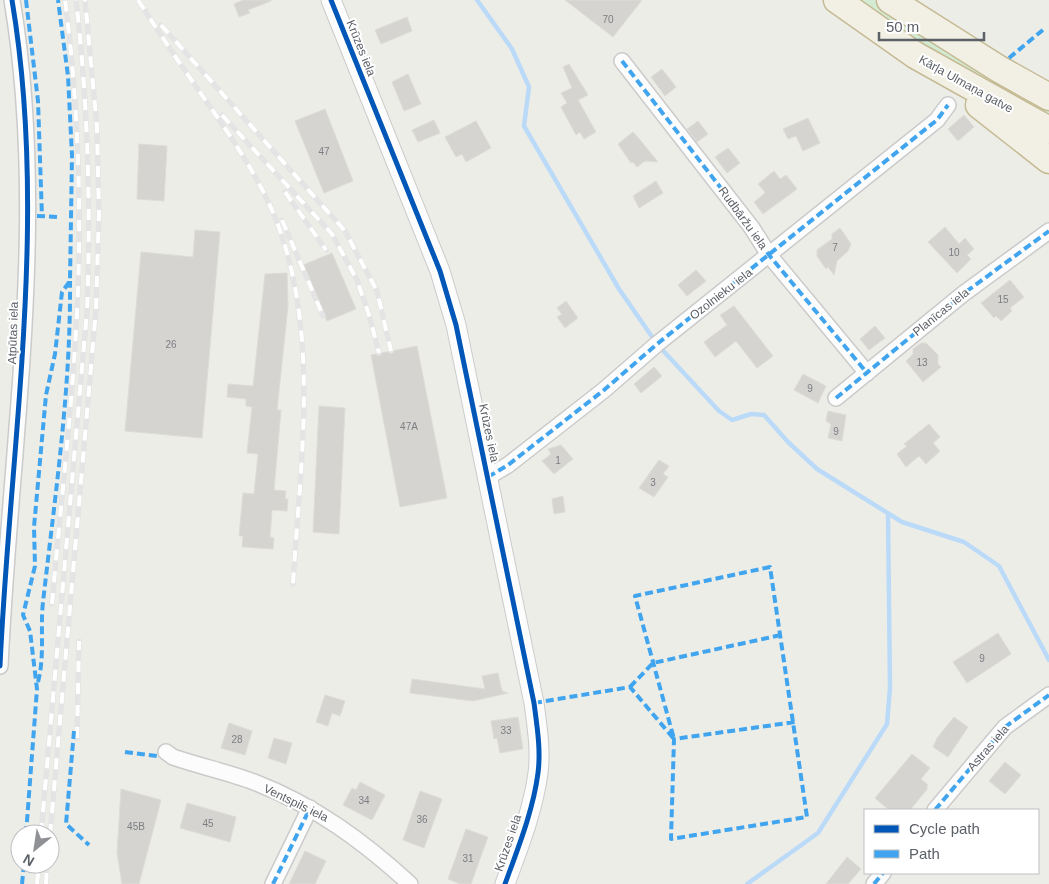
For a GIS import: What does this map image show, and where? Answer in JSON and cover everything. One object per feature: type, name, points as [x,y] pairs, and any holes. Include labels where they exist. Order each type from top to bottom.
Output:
[{"type":"highway","name":"Kārļa Ulmaņa gatve","points":[[836,0],[915,55],[1049,130]]},
{"type":"highway","points":[[890,0],[999,69],[1049,97]]},
{"type":"highway","points":[[915,55],[1049,160]]},
{"type":"street","name":"Atpūtas iela","points":[[0,666],[3,594],[22,368],[26,239],[25,121],[12,0]]},
{"type":"street","name":"Krūzes iela","points":[[331,0],[440,271],[456,325],[534,704],[539,743],[535,793],[505,884]]},
{"type":"street","name":"Rudbāržu iela","points":[[622,61],[752,228],[769,255],[867,373]]},
{"type":"street","name":"Ozolnieku iela","points":[[488,477],[508,465],[604,390],[657,344],[937,120],[948,105]]},
{"type":"street","name":"Planīcas iela","points":[[836,398],[970,289],[1049,231]]},
{"type":"street","name":"Astras iela","points":[[936,809],[1004,727],[1049,695]]},
{"type":"street","name":"Ventspils iela","points":[[166,752],[179,759],[254,782],[310,808],[352,834],[410,884]]},
{"type":"street","points":[[273,884],[310,808]]},
{"type":"street","points":[[874,884],[882,874]]},
{"type":"green space","points":[[850,0],[874,0],[918,29],[1049,107],[1049,122]]},
{"type":"building","points":[[243,0],[271,1],[248,10],[250,13],[239,17],[234,4]]},
{"type":"building","points":[[565,0],[642,0],[613,37]]},
{"type":"building","points":[[407,17],[412,31],[381,44],[375,30]]},
{"type":"building","points":[[569,64],[588,95],[578,100],[596,132],[584,139],[580,132],[576,135],[561,107],[567,103],[561,93],[572,88],[563,67]]},
{"type":"building","points":[[662,69],[676,87],[665,96],[651,77]]},
{"type":"building","points":[[408,74],[421,104],[404,111],[392,82]]},
{"type":"building","points":[[325,109],[353,181],[324,193],[295,121]]},
{"type":"building","points":[[964,115],[974,127],[958,141],[948,129]]},
{"type":"building","points":[[808,118],[820,143],[803,151],[796,136],[788,139],[783,129]]},
{"type":"building","points":[[434,120],[440,133],[418,142],[412,130]]},
{"type":"building","points":[[476,121],[491,148],[466,162],[462,154],[456,157],[445,137]]},
{"type":"building","points":[[698,121],[708,134],[697,142],[687,129]]},
{"type":"building","points":[[633,132],[658,162],[645,161],[637,167],[633,162],[631,163],[618,144]]},
{"type":"building","points":[[139,144],[167,146],[164,201],[137,199]]},
{"type":"building","points":[[728,148],[740,163],[727,173],[715,157]]},
{"type":"building","points":[[774,171],[780,179],[786,175],[797,189],[763,214],[754,202],[765,192],[758,184]]},
{"type":"building","points":[[656,181],[663,193],[639,208],[633,196]]},
{"type":"building","points":[[945,227],[959,244],[965,238],[974,249],[967,255],[971,259],[957,273],[928,242]]},
{"type":"building","points":[[840,228],[851,244],[848,251],[837,261],[834,275],[828,267],[826,269],[817,256],[817,250],[832,239],[832,234]]},
{"type":"building","points":[[195,230],[220,232],[202,438],[125,431],[141,252],[193,257]]},
{"type":"building","points":[[332,253],[356,309],[327,321],[303,265]]},
{"type":"building","points":[[696,270],[706,281],[687,296],[678,285]]},
{"type":"building","points":[[287,273],[288,306],[277,410],[281,410],[274,490],[286,491],[285,499],[288,499],[287,511],[272,510],[270,537],[274,538],[273,549],[242,547],[243,536],[239,536],[243,493],[254,494],[258,454],[247,453],[252,407],[246,406],[246,399],[227,397],[228,384],[253,386],[265,274]]},
{"type":"building","points":[[1010,280],[1024,297],[1010,308],[1012,311],[1001,321],[996,316],[994,318],[981,303]]},
{"type":"building","points":[[566,301],[578,318],[565,328],[557,317],[562,314],[557,308]]},
{"type":"building","points":[[734,306],[773,356],[757,368],[736,341],[715,357],[704,342],[727,325],[720,315]]},
{"type":"building","points":[[875,326],[885,338],[869,350],[860,339]]},
{"type":"building","points":[[921,343],[926,343],[938,355],[938,364],[941,367],[923,382],[906,361],[913,354],[913,349]]},
{"type":"building","points":[[417,346],[447,498],[400,507],[371,355]]},
{"type":"building","points":[[654,367],[662,376],[641,393],[634,384]]},
{"type":"building","points":[[803,374],[826,386],[818,403],[794,390]]},
{"type":"building","points":[[319,406],[345,408],[339,534],[313,532]]},
{"type":"building","points":[[828,411],[846,415],[842,441],[828,438],[831,424],[826,421]]},
{"type":"building","points":[[929,424],[940,437],[933,443],[940,451],[926,464],[919,456],[906,467],[897,454],[907,446],[904,444]]},
{"type":"building","points":[[561,445],[573,459],[554,474],[542,461],[551,454],[548,449]]},
{"type":"building","points":[[659,460],[669,466],[663,474],[668,477],[654,497],[639,488]]},
{"type":"building","points":[[563,496],[565,512],[554,514],[552,499]]},
{"type":"building","points":[[998,633],[1011,654],[967,683],[953,662]]},
{"type":"building","points":[[498,673],[502,691],[508,693],[473,701],[410,693],[412,679],[485,689],[482,676]]},
{"type":"building","points":[[325,695],[345,701],[340,716],[332,713],[328,726],[316,722]]},
{"type":"building","points":[[518,717],[523,749],[500,753],[497,738],[494,739],[491,721]]},
{"type":"building","points":[[954,717],[968,727],[948,757],[933,747],[937,738]]},
{"type":"building","points":[[229,723],[252,731],[245,755],[221,748]]},
{"type":"building","points":[[274,738],[292,743],[286,764],[268,758]]},
{"type":"building","points":[[912,754],[930,768],[921,779],[928,785],[926,787],[928,788],[911,809],[888,809],[875,798]]},
{"type":"building","points":[[1005,762],[1021,775],[1005,794],[989,781]]},
{"type":"building","points":[[360,782],[385,795],[372,820],[343,805],[352,788],[356,790]]},
{"type":"building","points":[[121,789],[161,800],[139,884],[122,884],[117,853]]},
{"type":"building","points":[[420,791],[442,799],[424,848],[403,840]]},
{"type":"building","points":[[187,803],[236,817],[230,842],[180,828]]},
{"type":"building","points":[[466,829],[488,837],[471,884],[460,884],[448,879]]},
{"type":"building","points":[[305,851],[326,861],[315,884],[289,884]]},
{"type":"building","points":[[847,857],[861,869],[848,884],[826,884]]},
{"type":"waterway","points":[[477,0],[512,49],[529,87],[524,126],[619,289],[657,344],[719,411],[732,420],[751,414],[764,415],[788,442],[817,469],[902,522],[964,542],[999,566],[1049,660]]},
{"type":"waterway","points":[[747,884],[818,833],[887,724],[890,688],[888,514]]},
{"type":"railway","points":[[52,604],[72,385],[79,253],[76,126],[65,0]]},
{"type":"railway","points":[[42,824],[87,311],[88,156],[76,0]]},
{"type":"railway","points":[[51,824],[96,310],[99,214],[97,127],[85,0]]},
{"type":"railway","points":[[138,0],[249,165],[275,217],[289,261],[298,307],[303,352],[304,399],[303,445],[293,584]]},
{"type":"railway","points":[[161,25],[345,231],[377,291],[391,351]]},
{"type":"railway","points":[[222,115],[332,234],[357,280],[379,353]]},
{"type":"railway","points":[[285,192],[326,250]]},
{"type":"railway","points":[[282,220],[323,316]]},
{"type":"railway","points":[[77,738],[79,641]]},
{"type":"railway","points":[[37,884],[38,874]]},
{"type":"railway","points":[[46,874],[46,884]]},
{"type":"marked path","points":[[26,0],[38,101],[42,217]]},
{"type":"marked path","points":[[27,824],[37,689],[30,631],[23,615],[35,566],[34,527],[46,395],[55,354],[62,292],[70,281],[72,155],[68,76],[58,0]]},
{"type":"marked path","points":[[1009,58],[1044,29]]},
{"type":"marked path","points":[[622,61],[752,228],[769,255],[867,373]]},
{"type":"marked path","points":[[488,477],[508,465],[604,390],[657,344],[937,120],[948,105]]},
{"type":"marked path","points":[[37,216],[59,217]]},
{"type":"marked path","points":[[836,398],[963,294],[1049,231]]},
{"type":"marked path","points":[[38,682],[41,662],[42,612],[65,402],[70,321],[70,281]]},
{"type":"marked path","points":[[534,703],[630,687],[674,739],[635,596],[770,567],[807,817],[671,839],[674,739],[795,722]]},
{"type":"marked path","points":[[630,687],[653,663],[781,635]]},
{"type":"marked path","points":[[936,809],[1005,727],[1049,695]]},
{"type":"marked path","points":[[74,731],[66,824],[89,845]]},
{"type":"marked path","points":[[125,752],[157,756]]},
{"type":"marked path","points":[[273,884],[310,808]]},
{"type":"marked path","points":[[22,884],[23,874]]},
{"type":"marked path","points":[[874,884],[882,874]]},
{"type":"cycle path","points":[[0,666],[24,333],[27,249],[27,166],[23,83],[12,0]]},
{"type":"cycle path","points":[[331,0],[440,271],[456,325],[534,703],[539,747],[536,787],[529,815],[505,884]]}]
